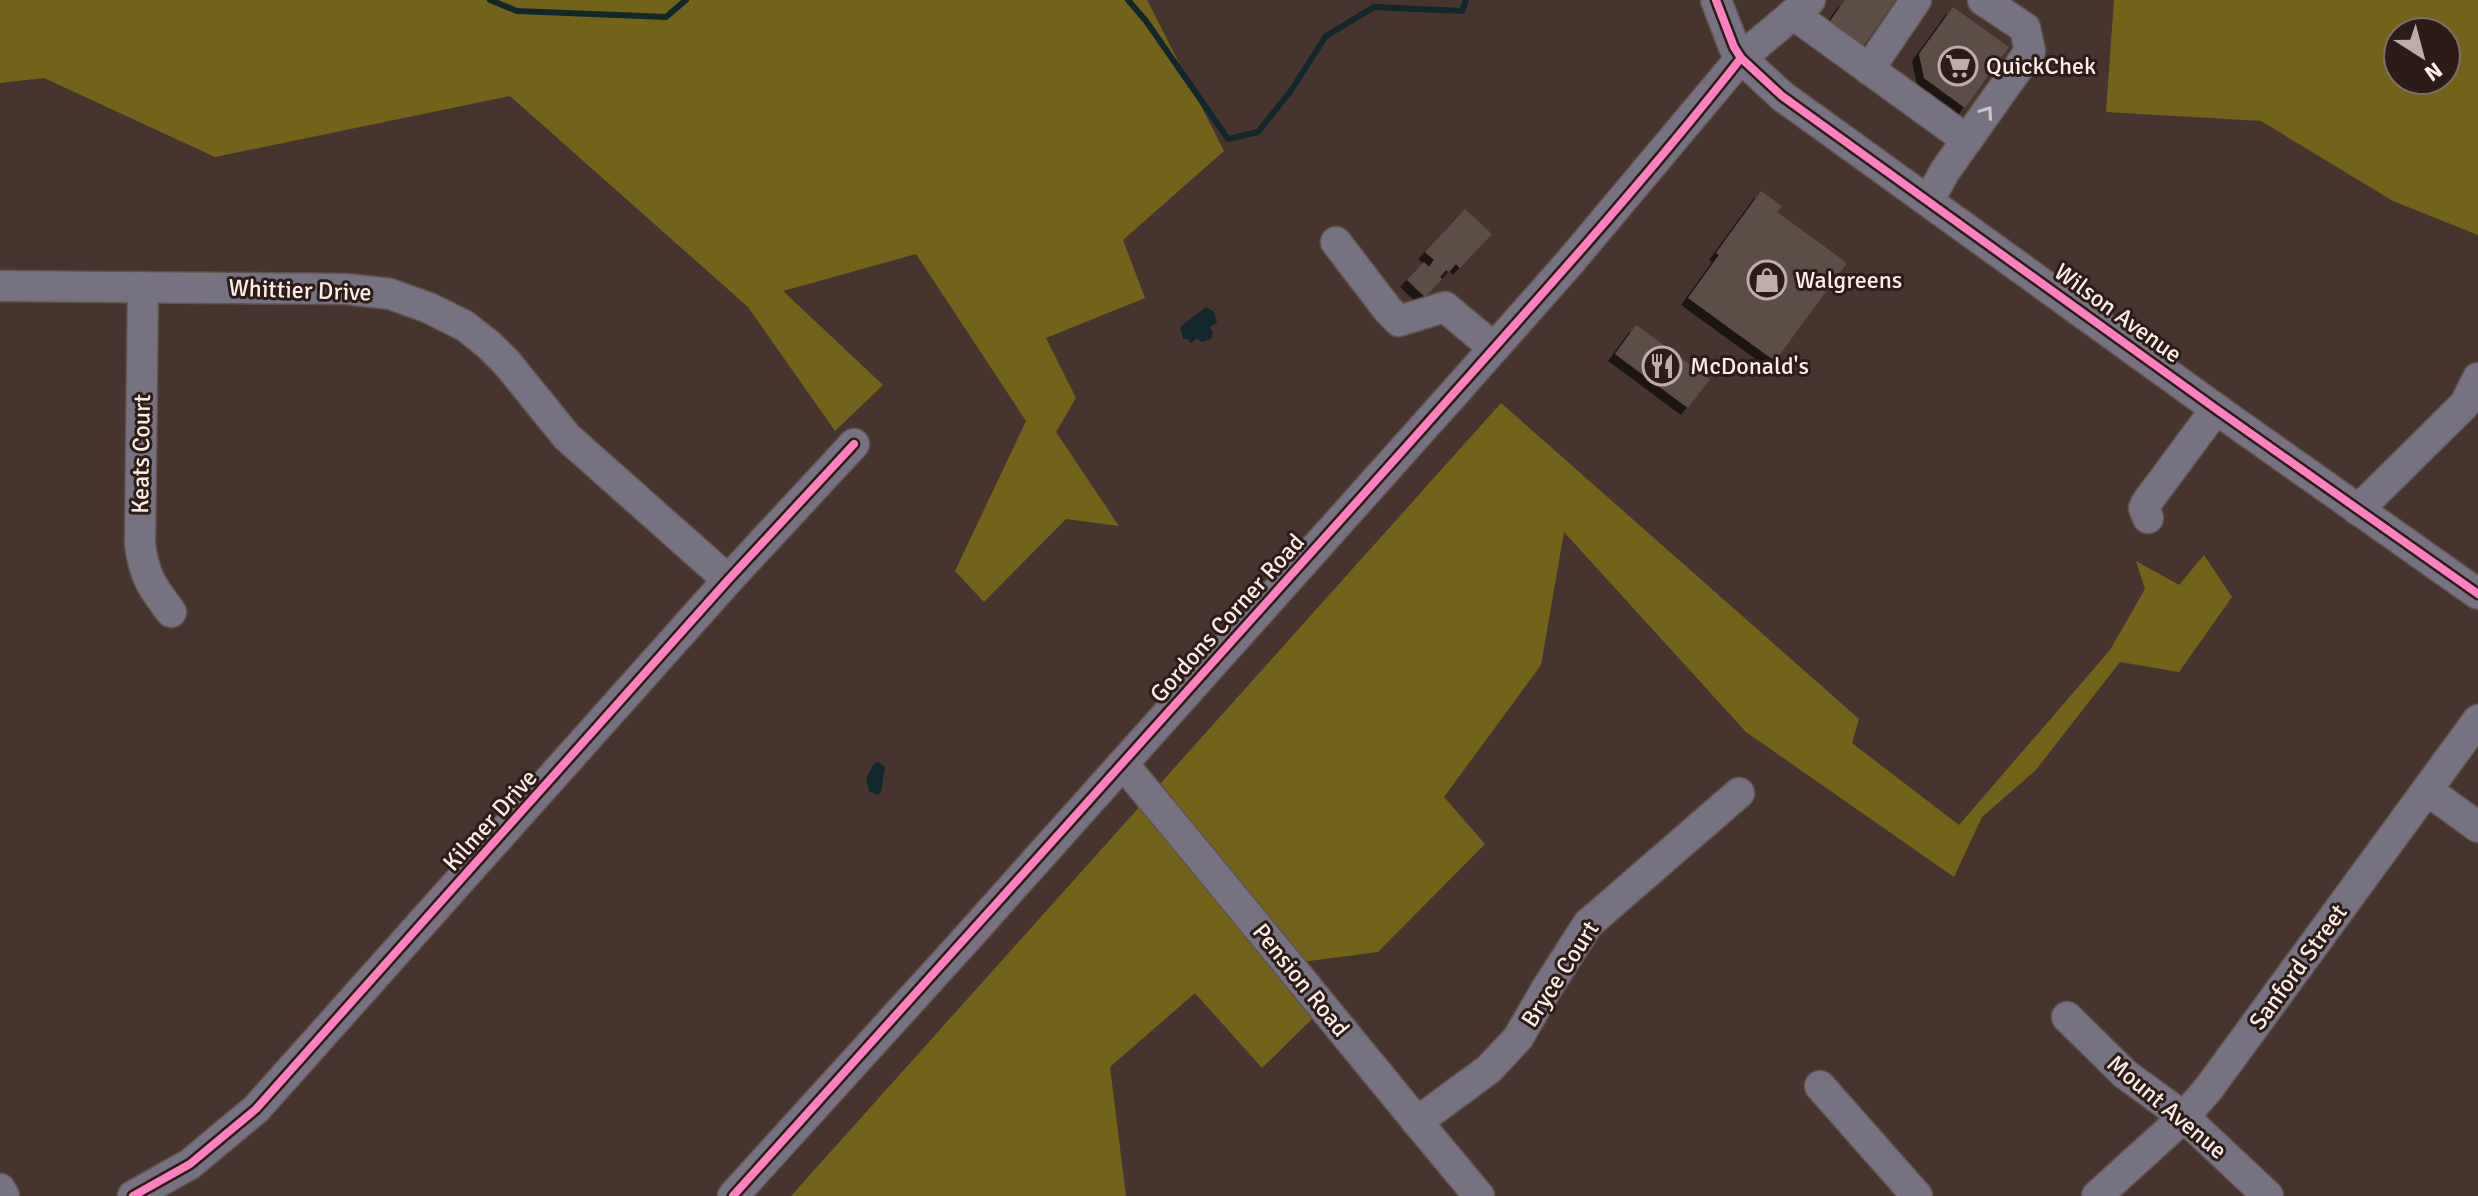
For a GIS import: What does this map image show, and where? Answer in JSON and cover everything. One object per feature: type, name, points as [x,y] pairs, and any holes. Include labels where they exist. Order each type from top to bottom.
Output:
[{"type":"street","points":[[1716,0],[1741,58]]},
{"type":"street","points":[[1869,69],[1916,0]]},
{"type":"street","points":[[1929,200],[1945,171],[2030,51],[2025,28],[1983,0]]},
{"type":"street","points":[[1801,7],[1869,69],[1967,140]]},
{"type":"street","name":"Gordons Corner Road","points":[[733,1196],[1494,348],[1741,58],[1801,7]]},
{"type":"street","name":"Wilson Avenue","points":[[1741,58],[1782,96],[2478,594]]},
{"type":"street","points":[[1336,242],[1399,321],[1445,307],[1494,348]]},
{"type":"street","name":"Whittier Drive","points":[[0,286],[346,289],[390,294],[443,313],[489,345],[567,437],[728,580]]},
{"type":"street","name":"Keats Court","points":[[143,287],[140,544],[150,585],[171,612]]},
{"type":"street","points":[[2358,510],[2465,404],[2478,378]]},
{"type":"street","points":[[2148,518],[2144,508],[2147,502],[2216,409]]},
{"type":"street","name":"Kilmer Drive","points":[[133,1196],[190,1164],[256,1109],[728,580],[854,444]]},
{"type":"street","name":"Sanford Street","points":[[2097,1196],[2184,1117],[2209,1088],[2427,790],[2467,757],[2478,720]]},
{"type":"street","name":"Pension Road","points":[[1123,764],[1479,1196]]},
{"type":"street","points":[[2427,790],[2478,827]]},
{"type":"street","name":"Bryce Court","points":[[1417,1122],[1489,1069],[1518,1038],[1588,924],[1739,793]]},
{"type":"street","name":"Mount Avenue","points":[[2067,1017],[2125,1074],[2184,1117],[2268,1196]]},
{"type":"street","points":[[1820,1086],[1917,1196]]},
{"type":"street","points":[[0,1189],[4,1196]]},
{"type":"shaded area","points":[[0,0],[1147,0],[1224,151],[1123,240],[1145,298],[1046,338],[1076,398],[1056,432],[1119,526],[1066,519],[984,602],[955,571],[1026,421],[916,254],[783,291],[883,385],[835,431],[748,307],[510,96],[215,157],[44,78],[0,83]]},
{"type":"shaded area","points":[[2114,0],[2478,0],[2478,235],[2393,201],[2261,121],[2106,112]]},
{"type":"shaded area","points":[[1501,403],[1859,719],[1852,743],[1959,825],[2110,650],[2145,589],[2136,561],[2179,585],[2204,555],[2232,597],[2179,672],[2120,662],[2035,771],[1982,817],[1954,877],[1746,732],[1564,532],[1541,665],[1444,797],[1485,844],[1378,952],[1286,964],[1315,1016],[1262,1068],[1195,993],[1110,1067],[1126,1196],[791,1196]]},
{"type":"water","points":[[1206,307],[1214,312],[1217,323],[1210,327],[1213,333],[1211,339],[1202,342],[1197,338],[1191,343],[1183,339],[1180,327]]},
{"type":"water","points":[[878,762],[885,767],[881,792],[877,795],[869,791],[866,778]]},
{"type":"building","points":[[1845,0],[1896,0],[1859,52],[1825,28]]},
{"type":"building","name":"QuickChek","points":[[1953,7],[2009,47],[1965,108],[1924,78],[1919,54]]},
{"type":"building","name":"Walgreens","points":[[1761,191],[1782,206],[1777,212],[1847,263],[1775,361],[1688,298]]},
{"type":"building","points":[[1465,209],[1492,234],[1460,268],[1456,264],[1449,272],[1446,270],[1425,297],[1407,280],[1424,262],[1429,267],[1434,260],[1425,252]]},
{"type":"building","name":"McDonald's","points":[[1636,325],[1710,379],[1688,408],[1615,354]]},
{"type":"waterway","points":[[490,0],[517,11],[666,17],[686,0]]},
{"type":"waterway","points":[[1128,0],[1228,139],[1258,132],[1290,92],[1326,36],[1374,7],[1462,11],[1466,0]]},
{"type":"cycle path","points":[[1716,0],[1741,58],[1782,96],[2478,594]]},
{"type":"cycle path","points":[[733,1196],[1528,310],[1658,160],[1741,58]]},
{"type":"cycle path","points":[[133,1196],[190,1164],[256,1109],[728,580],[854,444]]},
{"type":"place","name":"QuickChek","points":[[1958,66]]},
{"type":"place","name":"Walgreens","points":[[1767,280]]},
{"type":"place","name":"McDonald's","points":[[1662,366]]}]
